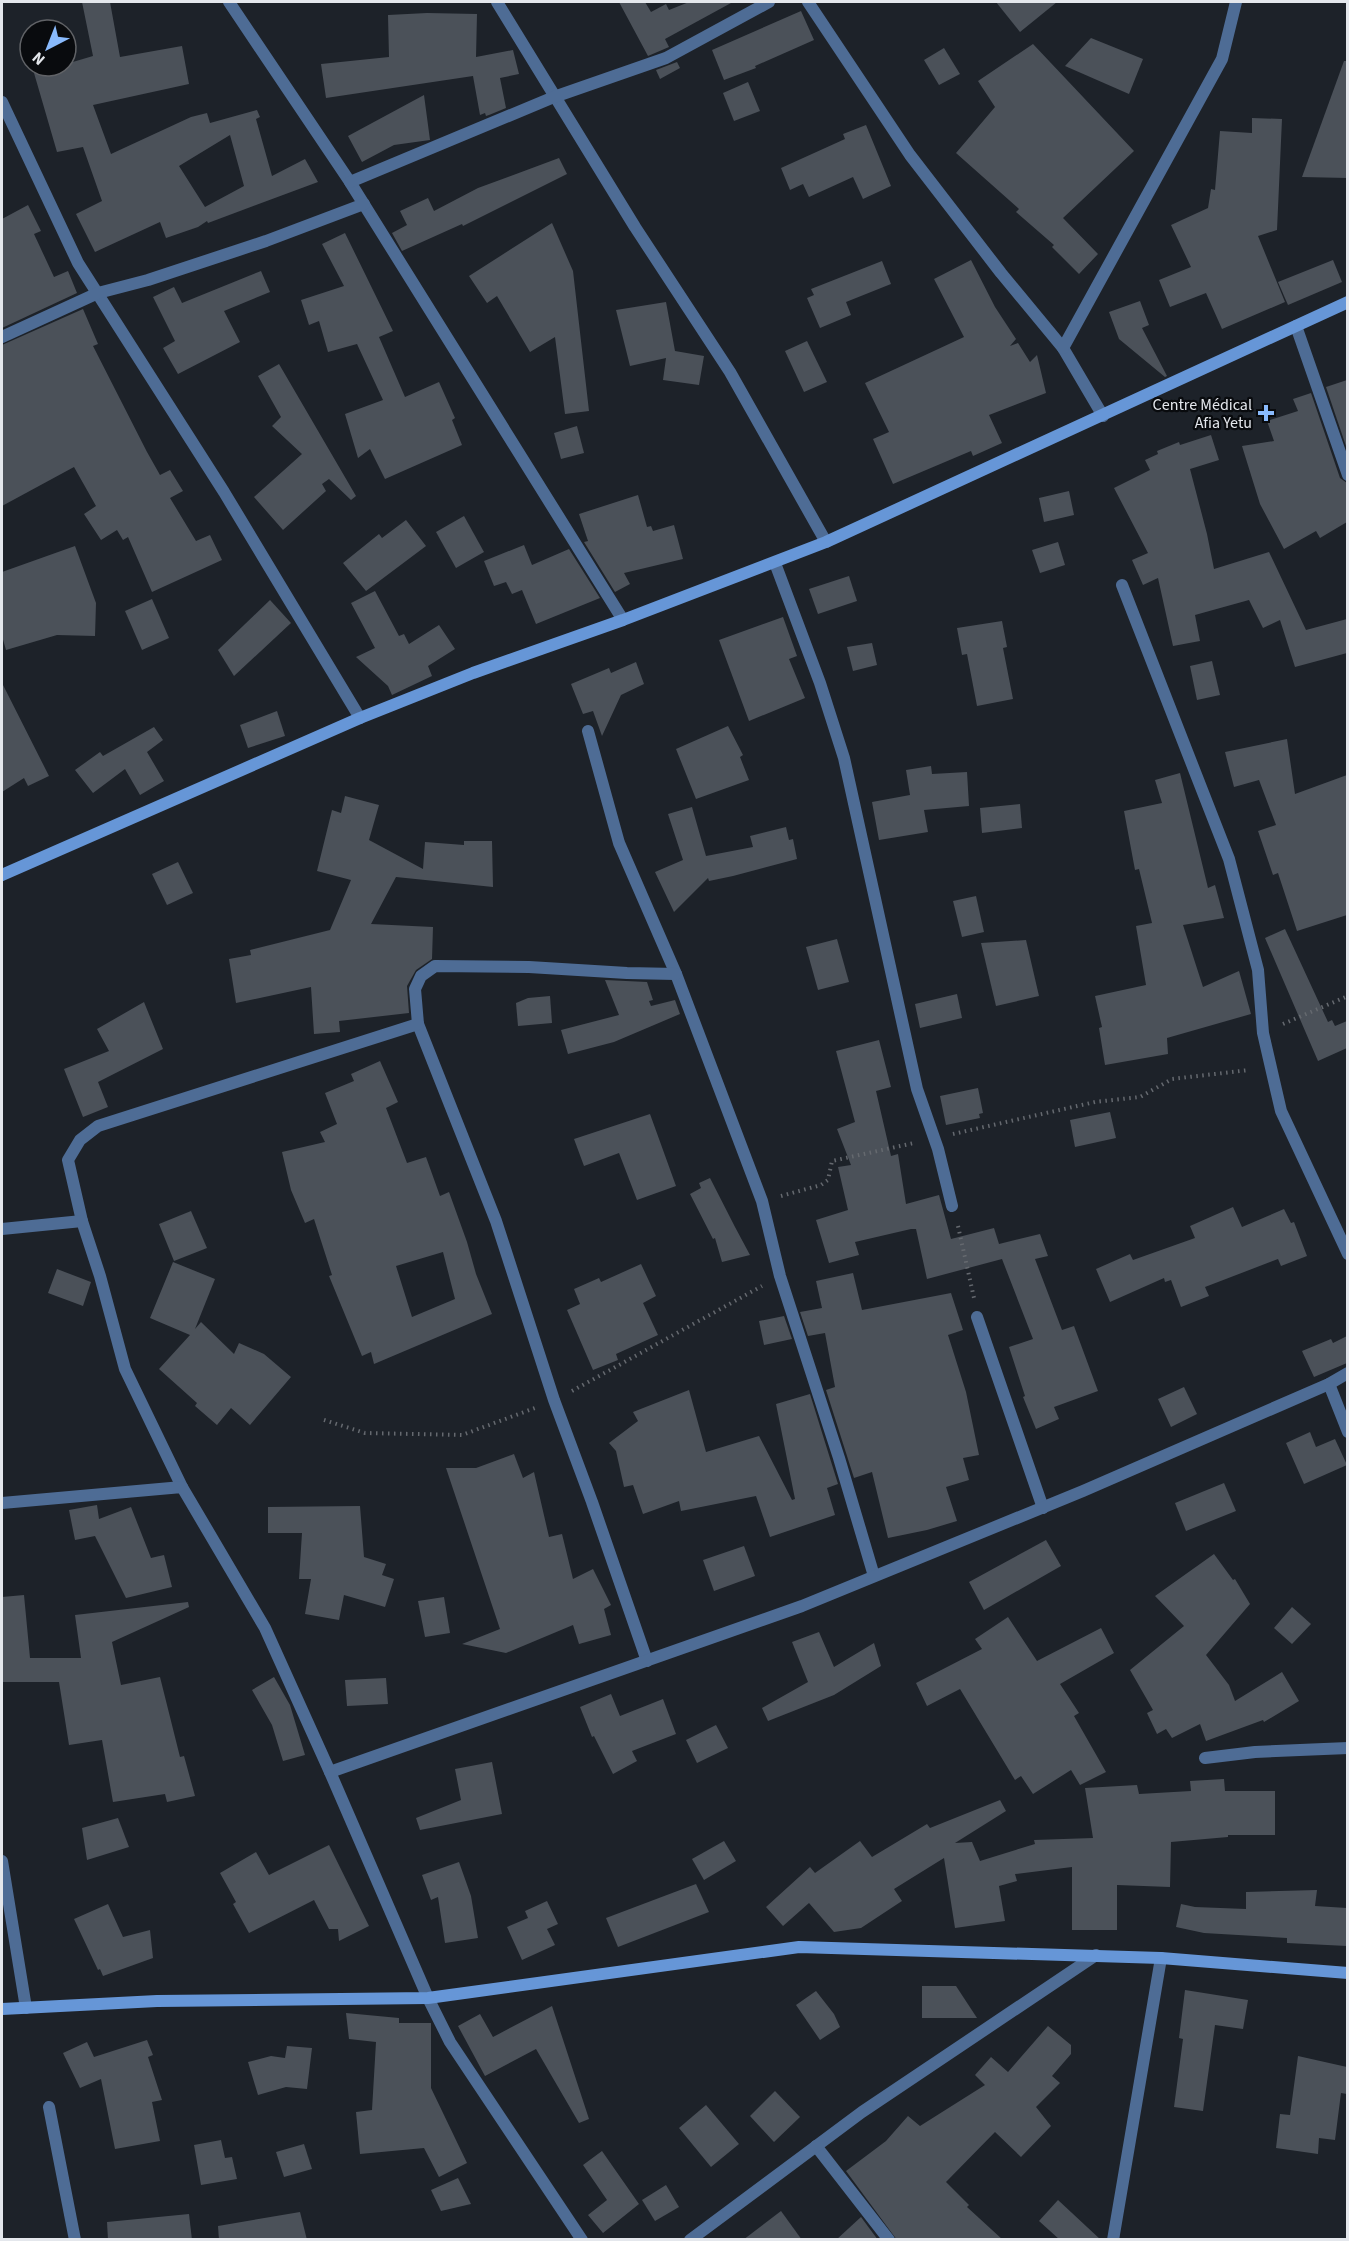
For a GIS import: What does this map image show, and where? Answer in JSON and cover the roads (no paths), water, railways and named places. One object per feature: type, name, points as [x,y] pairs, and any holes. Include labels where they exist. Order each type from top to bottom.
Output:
[{"type":"street","points":[[229,2],[364,204],[622,620]]},
{"type":"street","points":[[497,2],[635,227],[730,372],[826,542]]},
{"type":"street","points":[[350,182],[554,98],[666,58],[769,2]]},
{"type":"street","points":[[808,2],[910,155],[1063,348],[1103,416]]},
{"type":"street","points":[[1063,348],[1222,59],[1236,2]]},
{"type":"street","points":[[2,102],[78,263],[224,492],[360,718]]},
{"type":"street","points":[[2,337],[98,293],[266,242],[364,204]]},
{"type":"street","points":[[2,875],[360,718],[473,673],[622,620],[826,542],[1347,302]]},
{"type":"street","points":[[1296,326],[1347,475]]},
{"type":"street","points":[[775,563],[820,682],[844,758],[917,1089],[934,1139],[952,1206]]},
{"type":"street","points":[[1122,585],[1229,859],[1258,970],[1263,1033],[1281,1111],[1347,1254]]},
{"type":"street","points":[[588,731],[619,843],[676,974],[762,1201],[780,1276],[839,1458],[874,1576]]},
{"type":"street","points":[[647,1661],[554,1400],[496,1221],[418,1024],[415,989],[422,976],[435,966],[529,967],[676,974]]},
{"type":"street","points":[[418,1024],[98,1126],[80,1140],[68,1160],[82,1221],[100,1276],[125,1369],[182,1487],[265,1628],[428,1998],[450,2042],[582,2240]]},
{"type":"street","points":[[2,1229],[82,1221]]},
{"type":"street","points":[[977,1317],[1043,1508]]},
{"type":"street","points":[[330,1772],[802,1606],[1043,1508],[1329,1384],[1347,1373]]},
{"type":"street","points":[[1329,1384],[1347,1432]]},
{"type":"street","points":[[2,1503],[182,1487]]},
{"type":"street","points":[[1205,1758],[1255,1752],[1347,1748]]},
{"type":"street","points":[[2,1861],[27,2008]]},
{"type":"street","points":[[2,2010],[157,2001],[428,1998],[799,1947],[1161,1958],[1347,1973]]},
{"type":"street","points":[[690,2240],[862,2112],[1096,1955]]},
{"type":"street","points":[[1113,2240],[1161,1958]]},
{"type":"street","points":[[49,2106],[75,2240]]},
{"type":"street","points":[[816,2146],[889,2240]]},
{"type":"place","name":"Centre Médical Afia Yetu","points":[[1266,413]]}]
